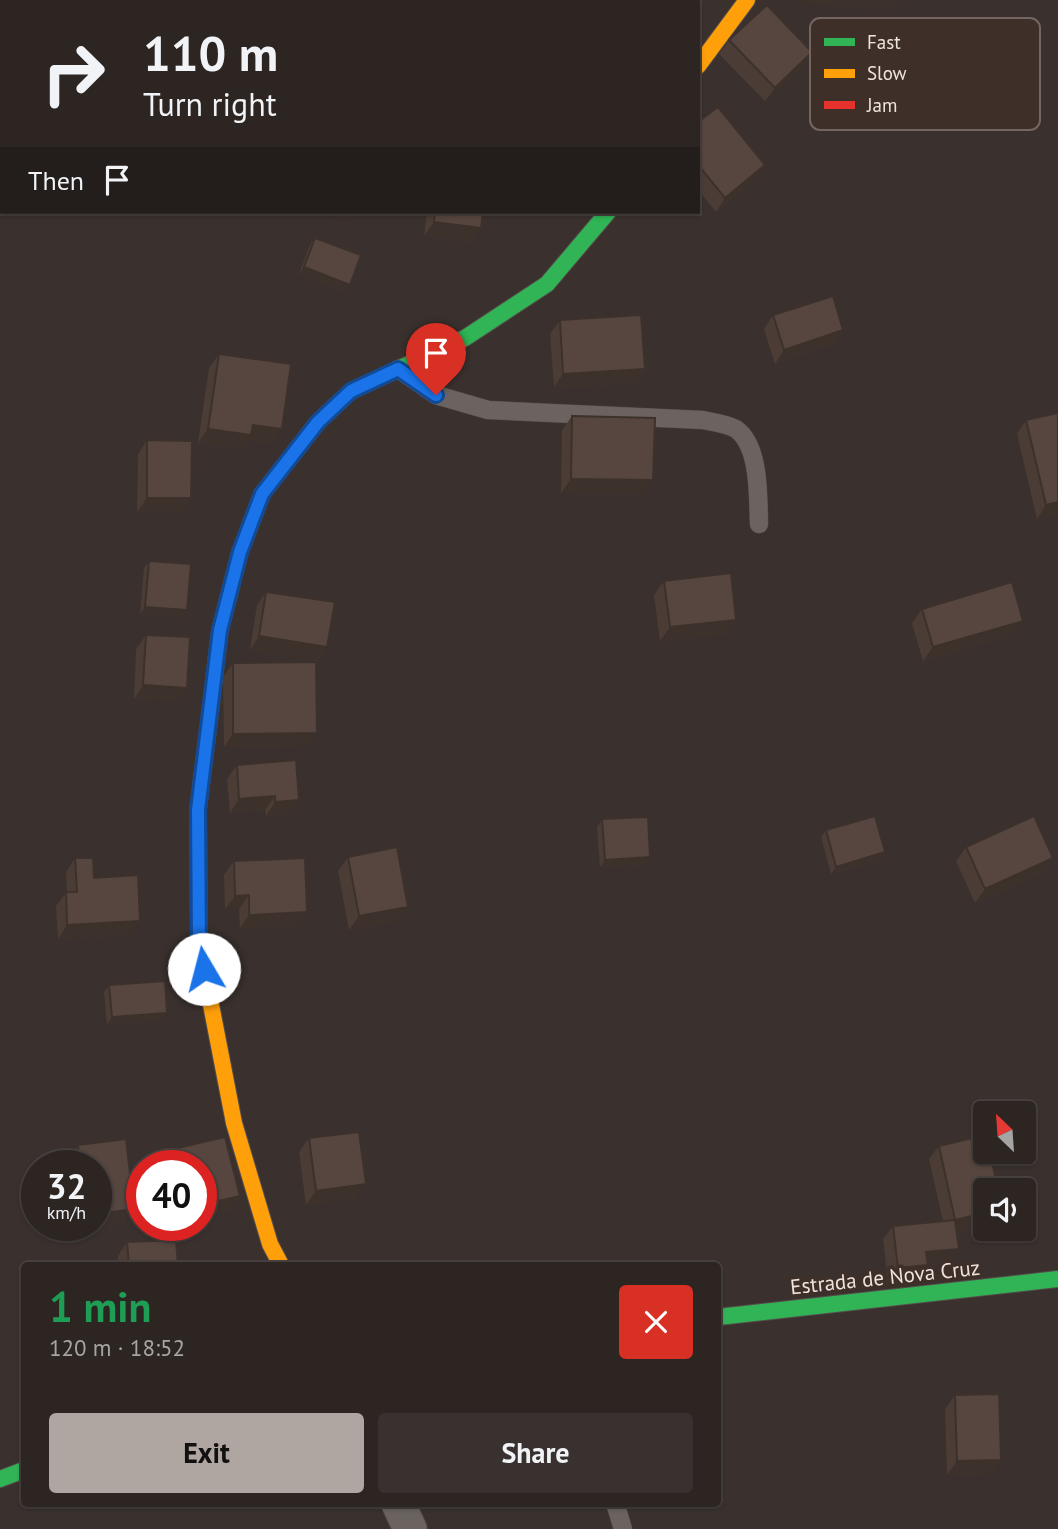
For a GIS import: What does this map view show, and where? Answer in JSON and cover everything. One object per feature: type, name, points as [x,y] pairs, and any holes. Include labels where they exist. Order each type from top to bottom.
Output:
[{"type":"street","points":[[700,63],[747,0]]},
{"type":"street","points":[[279,1262],[270,1244],[234,1123],[199,943],[198,810],[220,630],[240,552],[262,494],[318,422],[351,391],[465,338],[547,284],[606,214]]},
{"type":"street","name":"Estrada de Nova Cruz","points":[[721,1317],[1058,1279]]},
{"type":"street","points":[[0,1479],[21,1471]]},
{"type":"street","points":[[400,1507],[410,1529]]},
{"type":"lane","points":[[398,369],[436,395],[488,410],[704,419],[734,428],[750,443],[757,483],[759,524]]},
{"type":"lane","points":[[616,1507],[623,1529]]},
{"type":"building","points":[[767,5],[810,50],[810,54],[775,88],[729,40]]},
{"type":"building","points":[[718,107],[765,165],[725,198],[700,167],[700,120]]},
{"type":"building","points":[[435,214],[483,214],[481,228],[434,222]]},
{"type":"building","points":[[315,238],[361,255],[350,285],[304,267]]},
{"type":"building","points":[[833,296],[843,330],[784,350],[773,315]]},
{"type":"building","points":[[641,315],[645,369],[563,374],[560,320]]},
{"type":"building","points":[[219,354],[291,364],[282,429],[253,425],[251,435],[208,429]]},
{"type":"building","points":[[1058,413],[1058,502],[1046,505],[1026,420]]},
{"type":"building","points":[[572,416],[655,418],[653,480],[571,479]]},
{"type":"building","points":[[147,440],[192,441],[191,498],[147,498]]},
{"type":"building","points":[[149,561],[191,564],[187,610],[145,607]]},
{"type":"building","points":[[731,573],[736,620],[670,627],[664,581]]},
{"type":"building","points":[[1012,582],[1023,621],[933,647],[922,609]]},
{"type":"building","points":[[266,592],[335,602],[327,647],[259,636]]},
{"type":"building","points":[[146,635],[190,637],[187,688],[143,685]]},
{"type":"building","points":[[316,662],[317,733],[233,734],[233,663]]},
{"type":"building","points":[[296,760],[299,800],[275,802],[275,796],[239,799],[237,765]]},
{"type":"building","points":[[875,816],[885,852],[836,867],[826,830]]},
{"type":"building","points":[[1034,816],[1053,858],[985,889],[966,847]]},
{"type":"building","points":[[648,817],[650,857],[605,860],[602,819]]},
{"type":"building","points":[[397,847],[408,907],[359,916],[348,857]]},
{"type":"building","points":[[75,858],[93,858],[94,878],[138,875],[140,921],[67,925],[66,892],[77,892]]},
{"type":"building","points":[[305,858],[307,912],[249,915],[249,895],[235,896],[234,861]]},
{"type":"building","points":[[165,981],[167,1013],[112,1017],[109,985]]},
{"type":"building","points":[[359,1132],[366,1184],[316,1191],[309,1138]]},
{"type":"building","points":[[225,1137],[240,1196],[217,1201],[217,1150],[169,1150]]},
{"type":"building","points":[[973,1138],[973,1164],[993,1164],[995,1178],[973,1178],[973,1216],[955,1220],[939,1146]]},
{"type":"building","points":[[126,1139],[126,1210],[112,1212],[112,1150],[78,1150],[78,1145]]},
{"type":"building","points":[[955,1220],[959,1249],[926,1252],[928,1265],[898,1268],[893,1226]]},
{"type":"building","points":[[176,1241],[178,1262],[129,1262],[127,1242]]},
{"type":"building","points":[[999,1394],[1001,1460],[957,1461],[955,1395]]},
{"type":"traffic: fast","points":[[334,407],[351,391],[465,338],[547,284],[606,214]]},
{"type":"traffic: fast","points":[[721,1317],[1058,1279]]},
{"type":"traffic: fast","points":[[0,1479],[21,1471]]},
{"type":"traffic: slow","points":[[700,63],[747,0]]},
{"type":"traffic: slow","points":[[210,713],[198,810],[199,943],[234,1123],[270,1244],[279,1262]]},
{"type":"traffic: jam","points":[[210,713],[220,630],[240,552],[262,494],[318,422],[334,407]]},
{"type":"route","points":[[204,969],[199,943],[198,810],[220,630],[240,552],[262,494],[318,422],[351,391],[398,369],[436,395]]}]
